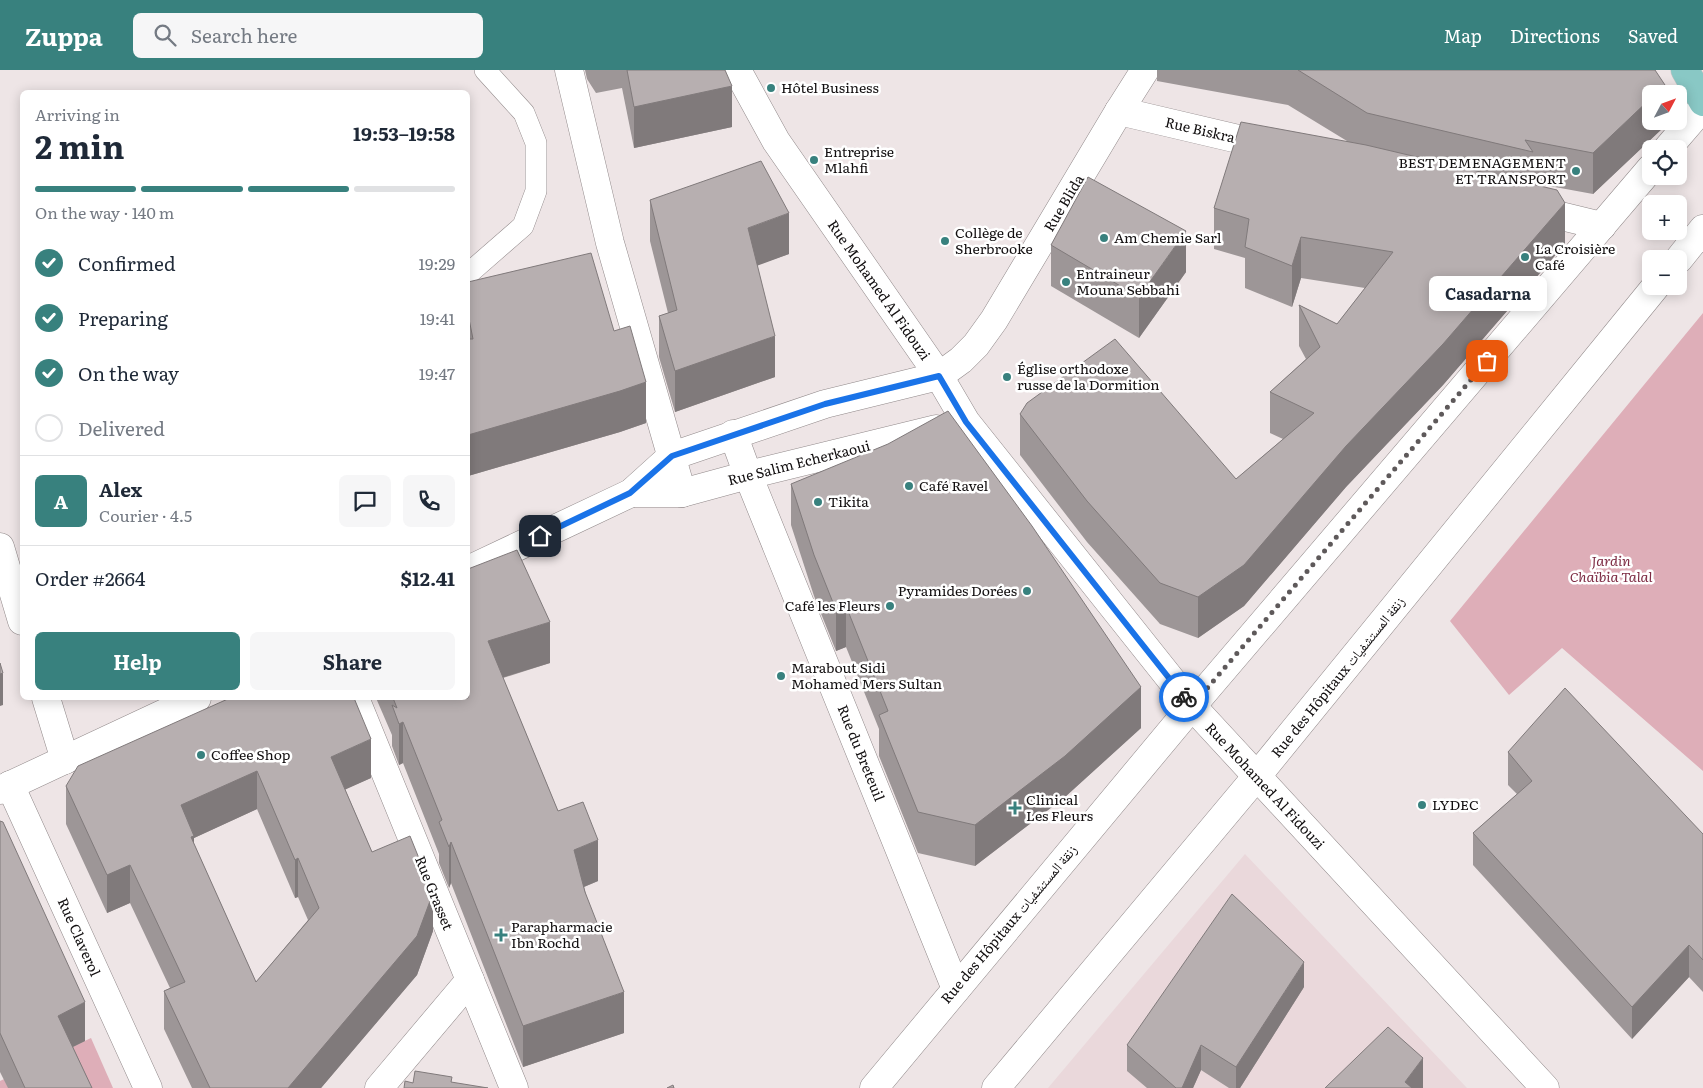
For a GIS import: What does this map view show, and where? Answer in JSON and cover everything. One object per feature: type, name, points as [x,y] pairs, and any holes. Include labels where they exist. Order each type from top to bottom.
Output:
[{"type":"main road","points":[[1685,70],[1703,102]]},
{"type":"street","points":[[569,70],[610,243],[682,493]]},
{"type":"street","name":"Rue Mohamed Al Fidouzi","points":[[736,70],[776,141],[939,376],[966,422],[1192,706],[1545,1088]]},
{"type":"street","name":"Rue Blida","points":[[939,376],[961,360],[976,345],[994,320],[1145,70]]},
{"type":"street","points":[[1675,140],[1703,107]]},
{"type":"street","name":"Rue Biskra","points":[[1119,111],[1293,152]]},
{"type":"street","name":"Rue des Hôpitaux زنقة المستشفيات","points":[[874,1088],[1192,706],[1642,179]]},
{"type":"street","points":[[1506,203],[1602,226]]},
{"type":"street","points":[[1686,250],[1703,229]]},
{"type":"street","name":"Rue des Hôpitaux زنقة المستشفيات","points":[[996,1088],[1257,776],[1649,295]]},
{"type":"street","points":[[470,568],[630,493],[672,456],[825,404],[939,376]]},
{"type":"street","name":"Rue Salim Echerkaoui","points":[[630,493],[682,493],[966,422]]},
{"type":"street","name":"Rue du Breteuil","points":[[733,434],[956,988]]},
{"type":"street","points":[[0,547],[20,614]]},
{"type":"street","points":[[47,700],[65,760]]},
{"type":"street","points":[[5,788],[193,700]]},
{"type":"street","name":"Rue Grasset","points":[[356,700],[514,1088]]},
{"type":"street","name":"Rue Claverol","points":[[5,788],[148,1088]]},
{"type":"street","points":[[379,1088],[470,980]]},
{"type":"lane","points":[[470,272],[523,226],[536,190],[536,143],[524,112],[486,70]]},
{"type":"shaded area","points":[[1245,854],[1467,1088],[1048,1088]]},
{"type":"green space","name":"Jardin Chaïbia Talal","points":[[1703,313],[1703,771],[1562,648],[1509,695],[1450,621]]},
{"type":"green space","points":[[91,1038],[113,1088],[0,1088],[0,1081]]},
{"type":"building","points":[[627,70],[725,70],[732,86],[634,107]]},
{"type":"building","points":[[1298,70],[1655,70],[1665,85],[1642,85],[1642,107],[1593,153],[1525,140],[1533,152],[1367,113]]},
{"type":"building","points":[[1241,122],[1366,145],[1557,190],[1565,203],[1443,344],[1346,446],[1244,565],[1198,597],[1160,583],[1087,501],[1020,414],[1027,403],[1115,339],[1236,479],[1314,413],[1270,392],[1320,347],[1299,305],[1337,324],[1393,252],[1301,237],[1292,266],[1245,247],[1249,219],[1214,208]]},
{"type":"building","points":[[761,161],[789,213],[748,228],[775,336],[675,371],[659,316],[677,310],[650,200]]},
{"type":"building","points":[[1088,177],[1186,231],[1139,297],[1051,245]]},
{"type":"building","points":[[591,253],[614,331],[630,326],[646,382],[470,434],[470,339],[473,339],[470,324],[470,282]]},
{"type":"building","points":[[948,411],[1032,526],[1141,687],[1065,756],[975,825],[918,812],[879,715],[888,711],[846,606],[836,610],[814,555],[791,484],[888,444]]},
{"type":"building","points":[[517,550],[550,622],[488,641],[558,811],[583,802],[598,840],[574,850],[585,892],[624,992],[523,1026],[451,842],[449,847],[439,822],[442,820],[403,722],[399,724],[392,705],[397,708],[394,700],[470,700],[470,568]]},
{"type":"building","points":[[0,663],[3,673],[0,674]]},
{"type":"building","points":[[1565,688],[1703,834],[1703,960],[1689,945],[1632,1007],[1473,833],[1532,781],[1508,752]]},
{"type":"building","points":[[226,700],[355,700],[371,739],[331,757],[372,852],[410,836],[433,893],[417,936],[288,1088],[210,1088],[164,991],[185,982],[130,865],[107,875],[66,786],[78,766]],"holes":[[[257,771],[295,860],[298,858],[319,908],[256,982],[191,837],[194,836],[181,805]]]},
{"type":"building","points":[[0,821],[3,822],[85,1002],[58,1016],[92,1088],[25,1088],[0,1033]]},
{"type":"building","points":[[1232,894],[1304,962],[1236,1067],[1201,1045],[1182,1088],[1176,1088],[1127,1045]]},
{"type":"building","points":[[1388,1027],[1423,1058],[1405,1082],[1412,1088],[1325,1088]]},
{"type":"building","points":[[415,1071],[452,1077],[451,1082],[488,1088],[404,1088],[405,1081],[413,1083]]},
{"type":"way so far","points":[[1184,697],[1192,706],[1487,361]]},
{"type":"place","name":"Hôtel Business","points":[[771,88]]},
{"type":"place","name":"Entreprise Mlahfi","points":[[814,160]]},
{"type":"place","name":"BEST DEMENAGEMENT ET TRANSPORT","points":[[1576,171]]},
{"type":"place","name":"Am Chemie Sarl","points":[[1104,238]]},
{"type":"place","name":"Collège de Sherbrooke","points":[[945,241]]},
{"type":"place","name":"La Croisière Café","points":[[1525,257]]},
{"type":"place","name":"Entraineur Mouna Sebbahi","points":[[1066,282]]},
{"type":"place","name":"Casadarna","points":[[1487,361]]},
{"type":"place","name":"Église orthodoxe russe de la Dormition","points":[[1007,377]]},
{"type":"place","name":"Café Ravel","points":[[909,486]]},
{"type":"place","name":"Tikita","points":[[818,502]]},
{"type":"place","name":"Pyramides Dorées","points":[[1027,591]]},
{"type":"place","name":"Café les Fleurs","points":[[890,606]]},
{"type":"place","name":"Marabout Sidi Mohamed Mers Sultan","points":[[781,676]]},
{"type":"place","name":"Coffee Shop","points":[[201,755]]},
{"type":"place","name":"LYDEC","points":[[1422,805]]},
{"type":"place","name":"Clinical Les Fleurs","points":[[1015,808]]},
{"type":"place","name":"Parapharmacie Ibn Rochd","points":[[501,935]]},
{"type":"route","points":[[540,536],[630,493],[672,456],[825,404],[939,376],[966,422],[1184,697]]}]
